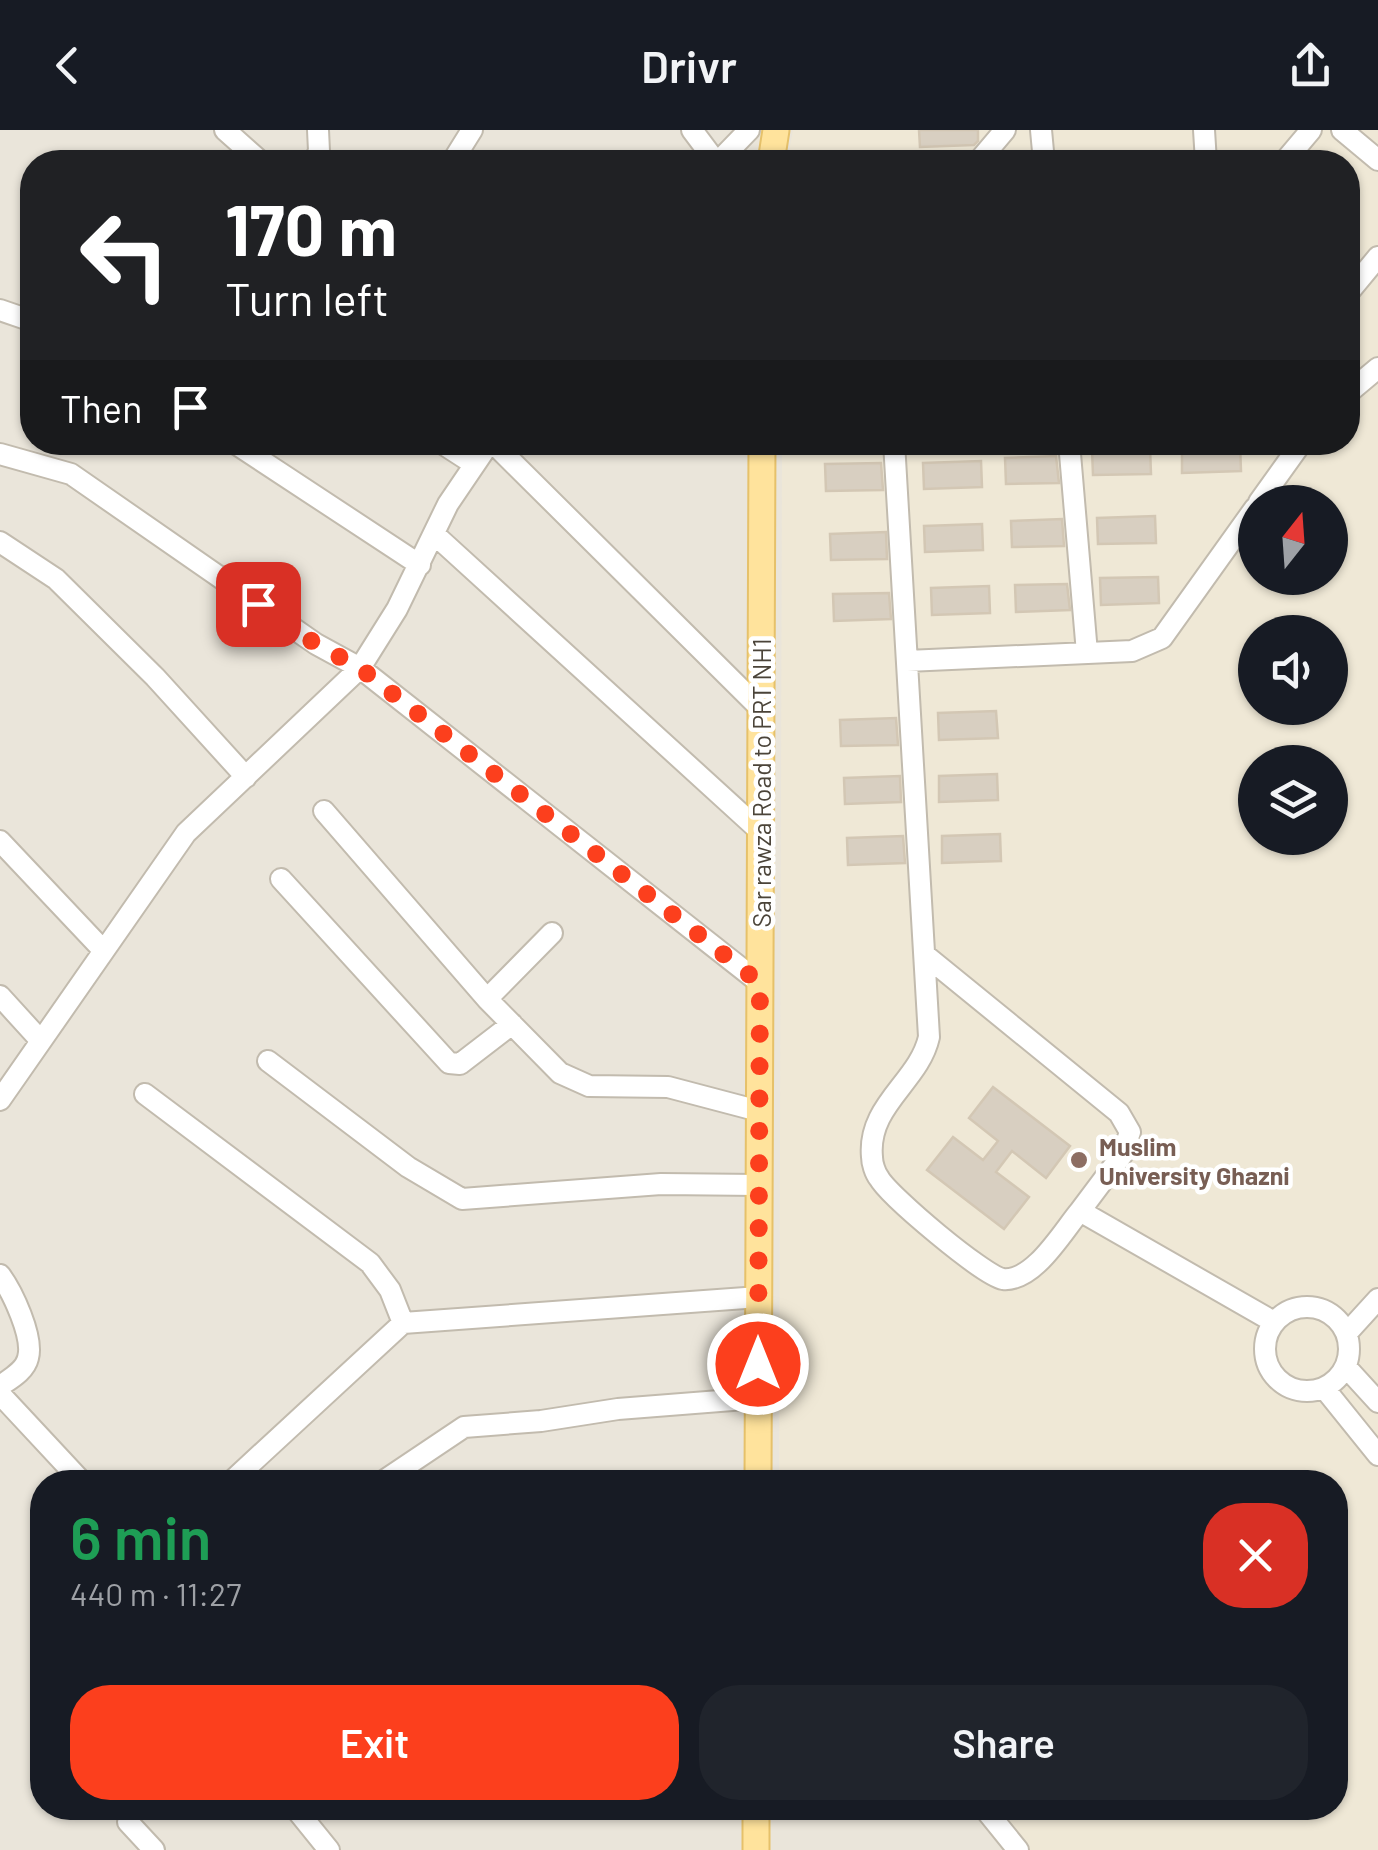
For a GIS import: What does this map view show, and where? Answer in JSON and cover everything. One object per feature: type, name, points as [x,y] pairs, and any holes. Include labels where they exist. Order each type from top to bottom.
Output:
[{"type":"main road","name":"Sar rawza Road to PRT NH1","points":[[758,1470],[762,455]]},
{"type":"main road","points":[[753,1848],[755,1820]]},
{"type":"street","points":[[225,130],[248,150]]},
{"type":"street","points":[[692,130],[708,150]]},
{"type":"street","points":[[729,150],[750,130]]},
{"type":"street","points":[[988,150],[1005,130]]},
{"type":"street","points":[[1294,150],[1311,130]]},
{"type":"street","points":[[1342,130],[1378,160]]},
{"type":"street","points":[[1360,278],[1378,258]]},
{"type":"street","points":[[0,454],[71,474],[316,644],[360,668],[760,983]]},
{"type":"street","points":[[253,455],[420,565]]},
{"type":"street","points":[[460,455],[474,464]]},
{"type":"street","points":[[0,1100],[186,833],[360,668],[481,455]]},
{"type":"street","points":[[504,455],[761,709]]},
{"type":"street","points":[[895,455],[929,1036],[925,1054],[882,1108],[872,1135],[872,1160],[880,1180],[987,1272],[1004,1279],[1027,1273],[1122,1154],[1130,1132],[1119,1113],[925,955]]},
{"type":"street","points":[[1069,455],[1087,653]]},
{"type":"street","points":[[1271,485],[1293,455]]},
{"type":"street","points":[[907,661],[1132,651],[1162,638],[1238,532]]},
{"type":"street","points":[[434,534],[761,832]]},
{"type":"street","points":[[0,542],[56,578],[156,677],[246,776]]},
{"type":"street","points":[[324,810],[487,999],[560,1073],[575,1082],[668,1087],[760,1111]]},
{"type":"street","points":[[0,840],[102,949]]},
{"type":"street","points":[[280,879],[449,1063],[460,1064],[512,1024]]},
{"type":"street","points":[[487,999],[552,933]]},
{"type":"street","points":[[0,996],[41,1042]]},
{"type":"street","points":[[268,1060],[421,1176],[462,1199],[662,1184],[759,1184]]},
{"type":"street","points":[[145,1094],[370,1263],[390,1290],[403,1323]]},
{"type":"street","points":[[1080,1211],[1274,1322]]},
{"type":"street","points":[[0,1275],[15,1295],[29,1350],[20,1370],[0,1386]]},
{"type":"street","points":[[244,1470],[403,1323],[758,1297]]},
{"type":"street","points":[[1347,1333],[1378,1300]]},
{"type":"street","points":[[1314,1306],[1338,1319],[1347,1333],[1350,1344],[1346,1367],[1324,1388],[1297,1390],[1274,1375],[1265,1349],[1274,1322],[1286,1312],[1314,1306]]},
{"type":"street","points":[[1346,1367],[1378,1402]]},
{"type":"street","points":[[1324,1388],[1378,1456]]},
{"type":"street","points":[[0,1394],[71,1470]]},
{"type":"street","points":[[400,1470],[464,1427],[758,1398]]},
{"type":"street","points":[[305,1820],[329,1850]]},
{"type":"street","points":[[994,1820],[1018,1850]]},
{"type":"street","points":[[128,1822],[154,1850]]},
{"type":"shaded area","points":[[0,130],[1378,130],[1378,1850],[0,1850]]},
{"type":"shaded area","name":"Muslim University Ghazni","points":[[793,130],[1378,130],[1378,1850],[1026,1850],[1001,1820],[1348,1820],[1348,1470],[779,1470],[782,455],[1360,455],[1360,150],[789,150]]},
{"type":"building","points":[[919,130],[978,130],[978,141],[974,145],[920,147]]},
{"type":"building","points":[[1092,455],[1150,455],[1151,474],[1093,475]]},
{"type":"building","points":[[1182,455],[1240,455],[1241,471],[1182,473]]},
{"type":"building","points":[[1056,456],[1059,483],[1006,484],[1005,458]]},
{"type":"building","points":[[981,461],[982,487],[924,489],[923,463]]},
{"type":"building","points":[[881,463],[883,490],[826,491],[825,464]]},
{"type":"building","points":[[1155,516],[1156,543],[1098,544],[1097,518]]},
{"type":"building","points":[[1062,519],[1064,546],[1012,547],[1011,521]]},
{"type":"building","points":[[982,524],[983,550],[925,552],[924,526]]},
{"type":"building","points":[[886,532],[887,559],[831,560],[830,534]]},
{"type":"building","points":[[1158,577],[1159,603],[1101,605],[1100,578]]},
{"type":"building","points":[[1067,584],[1070,610],[1016,612],[1015,585]]},
{"type":"building","points":[[989,586],[990,613],[932,615],[931,588]]},
{"type":"building","points":[[889,593],[891,619],[834,621],[833,594]]},
{"type":"building","points":[[996,711],[998,738],[939,740],[938,713]]},
{"type":"building","points":[[896,718],[898,745],[841,746],[840,720]]},
{"type":"building","points":[[997,774],[998,800],[939,802],[939,776]]},
{"type":"building","points":[[900,776],[901,802],[845,804],[844,778]]},
{"type":"building","points":[[1000,834],[1001,861],[942,863],[942,836]]},
{"type":"building","points":[[903,836],[905,863],[848,865],[847,838]]},
{"type":"building","points":[[993,1087],[1070,1146],[1046,1178],[1012,1151],[996,1172],[1029,1197],[1004,1229],[927,1170],[953,1137],[983,1160],[998,1141],[969,1118]]},
{"type":"place","name":"Muslim University Ghazni","points":[[1079,1160]]},
{"type":"route","points":[[258,604],[316,644],[360,668],[760,983],[758,1364]]}]
